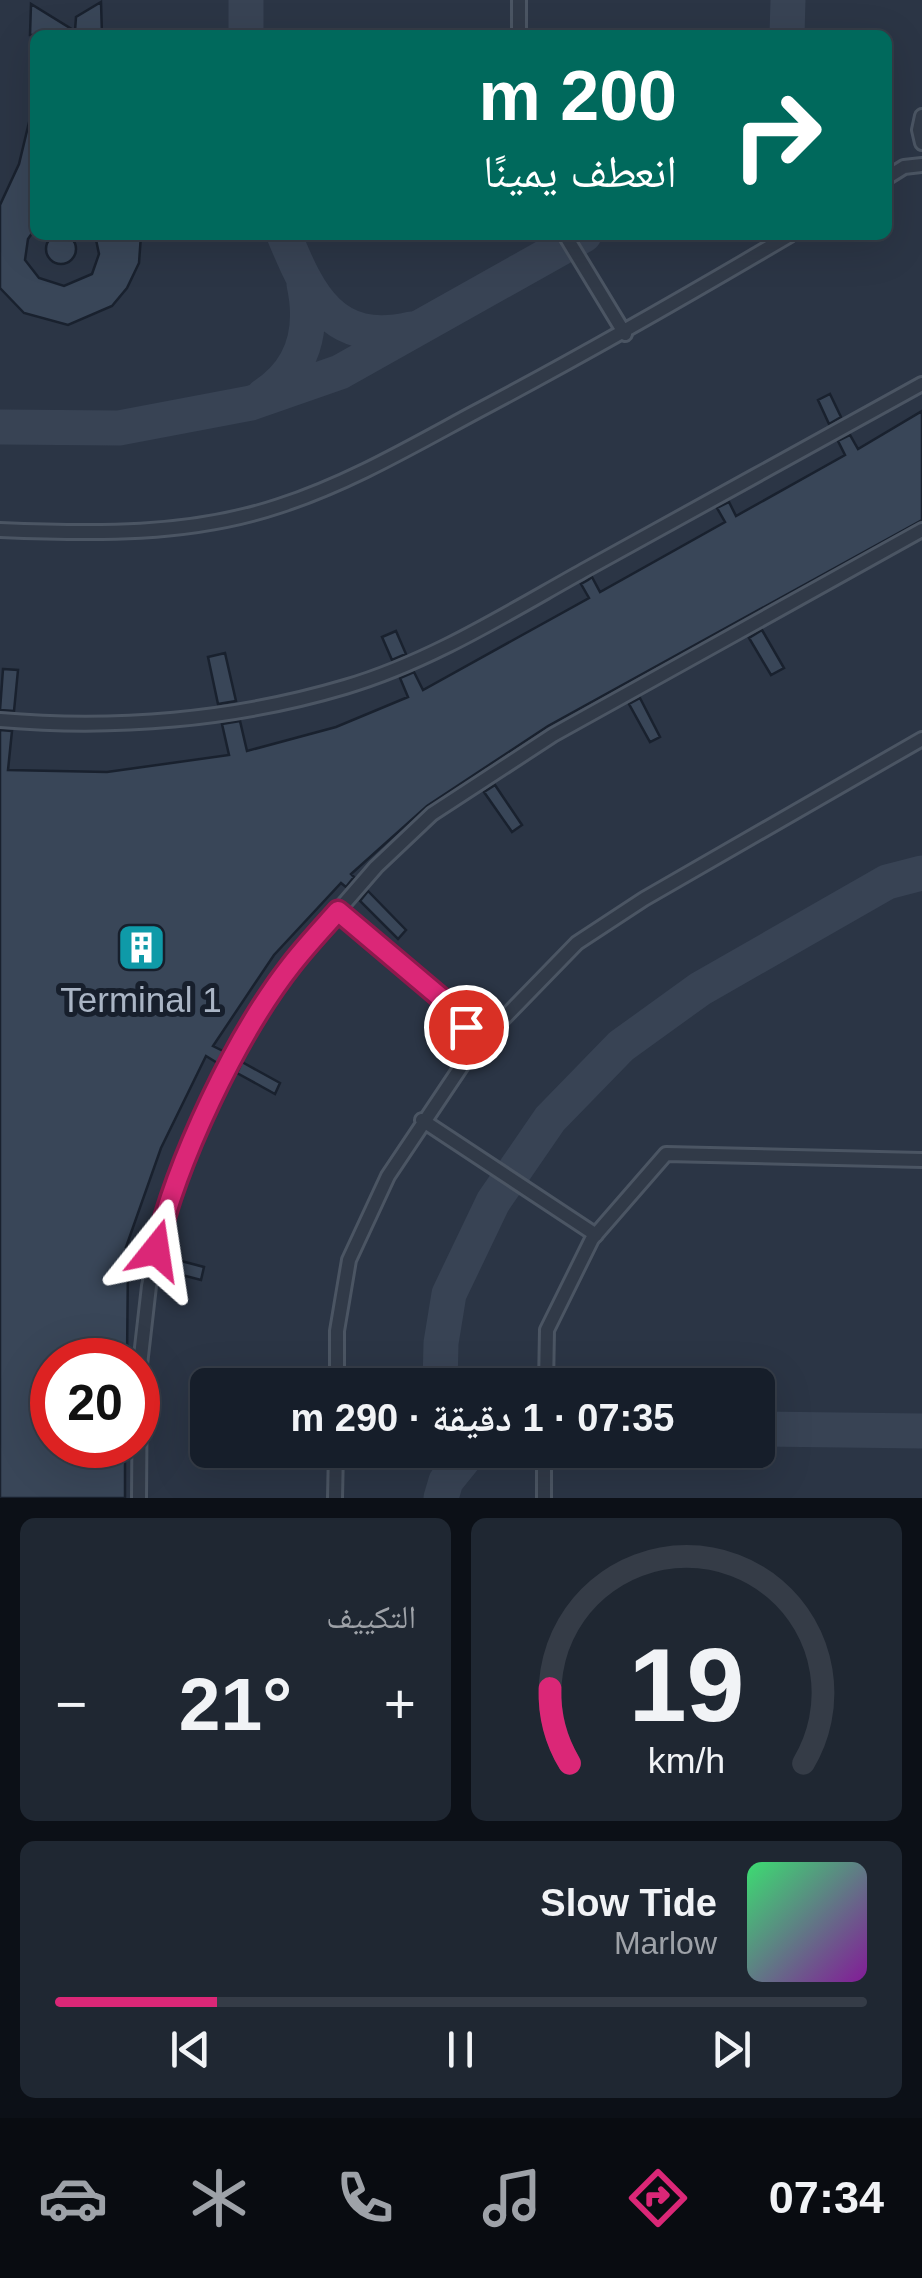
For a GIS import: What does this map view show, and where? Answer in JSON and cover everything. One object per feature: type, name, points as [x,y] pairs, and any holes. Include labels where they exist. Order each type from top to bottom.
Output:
[{"type":"lane","points":[[519,30],[520,0]]},
{"type":"lane","points":[[922,116],[922,143]]},
{"type":"lane","points":[[892,174],[904,167],[922,165]]},
{"type":"lane","points":[[568,240],[624,334]]},
{"type":"lane","points":[[0,530],[108,534],[198,524],[278,507],[364,472],[624,334],[782,240]]},
{"type":"lane","points":[[0,720],[64,726],[135,723],[260,708],[347,687],[437,652],[922,384]]},
{"type":"lane","points":[[139,1498],[140,1365],[148,1286],[164,1214],[245,1032],[291,965],[376,866],[432,814],[538,745],[922,530]]},
{"type":"lane","points":[[337,1368],[339,1313],[349,1260],[388,1176],[471,1052],[503,1017],[594,932],[644,899],[922,739]]},
{"type":"lane","points":[[338,911],[460,1014],[490,1020],[503,1017]]},
{"type":"lane","points":[[460,1014],[471,1052]]},
{"type":"lane","points":[[422,1120],[596,1235]]},
{"type":"lane","points":[[546,1368],[547,1330],[596,1235],[666,1154],[922,1160]]},
{"type":"lane","points":[[335,1498],[336,1468]]},
{"type":"lane","points":[[544,1468],[544,1498]]},
{"type":"shaded area","points":[[0,0],[922,0],[922,1498],[0,1498]]},
{"type":"building","points":[[101,2],[102,30],[75,30],[76,17]]},
{"type":"building","points":[[31,4],[73,30],[30,30]]},
{"type":"building","points":[[30,118],[30,236],[25,260],[39,278],[64,286],[92,274],[99,254],[96,240],[141,240],[139,263],[127,288],[112,306],[68,325],[24,313],[0,288],[0,205],[19,164]]},
{"type":"building","points":[[50,240],[75,243],[75,255],[67,263],[55,263],[47,255]]},
{"type":"building","points":[[830,394],[841,417],[829,424],[818,400]]},
{"type":"building","name":"Terminal 1","points":[[922,411],[922,520],[548,726],[427,806],[351,874],[354,877],[346,887],[341,883],[274,955],[213,1046],[225,1052],[219,1064],[206,1056],[161,1148],[126,1247],[146,1252],[143,1266],[128,1262],[127,1338],[30,1338],[30,1468],[125,1468],[125,1498],[0,1498],[0,730],[12,731],[8,770],[107,772],[229,755],[222,724],[240,721],[247,751],[336,727],[408,697],[400,678],[414,672],[423,690],[589,598],[581,584],[592,577],[600,592],[725,522],[717,508],[729,502],[736,516],[845,455],[838,441],[850,435],[858,449]]},
{"type":"building","points":[[762,630],[784,668],[771,675],[749,638]]},
{"type":"building","points":[[396,631],[406,654],[392,660],[382,637]]},
{"type":"building","points":[[225,653],[236,701],[218,704],[208,657]]},
{"type":"building","points":[[3,669],[18,670],[14,711],[0,710]]},
{"type":"building","points":[[640,698],[660,737],[650,742],[629,704]]},
{"type":"building","points":[[495,785],[522,825],[512,832],[484,792]]},
{"type":"building","points":[[368,891],[406,930],[398,939],[360,901]]},
{"type":"building","points":[[242,1062],[280,1083],[275,1094],[237,1073]]},
{"type":"building","points":[[166,1257],[204,1267],[201,1280],[163,1270]]},
{"type":"taxiway","points":[[246,0],[246,30]]},
{"type":"taxiway","points":[[787,30],[788,0]]},
{"type":"taxiway","points":[[286,240],[315,296],[343,323],[384,333],[411,329]]},
{"type":"taxiway","points":[[0,427],[119,428],[251,403],[340,372],[575,240]]},
{"type":"taxiway","points":[[263,396],[288,374],[303,348],[308,317],[304,284]]},
{"type":"taxiway","points":[[440,1368],[449,1294],[493,1202],[550,1119],[621,1046],[700,989],[887,882],[922,873]]},
{"type":"taxiway","points":[[775,1429],[922,1431]]},
{"type":"taxiway","points":[[441,1498],[446,1481],[456,1468]]},
{"type":"place","name":"Terminal 1","points":[[141,947]]},
{"type":"route","points":[[156,1250],[164,1214],[190,1149],[245,1032],[291,965],[338,911],[460,1014],[466,1027]]}]
